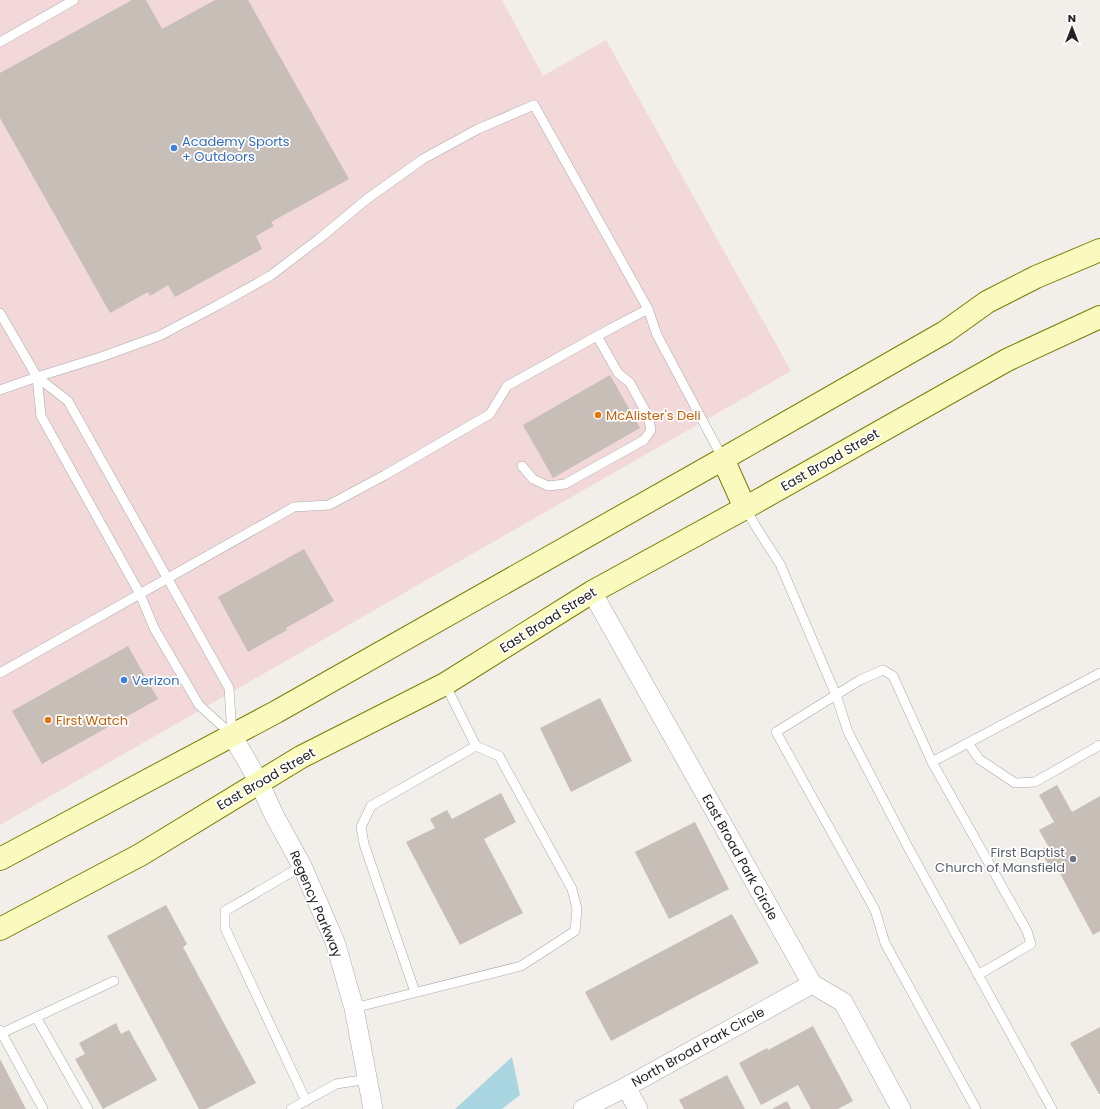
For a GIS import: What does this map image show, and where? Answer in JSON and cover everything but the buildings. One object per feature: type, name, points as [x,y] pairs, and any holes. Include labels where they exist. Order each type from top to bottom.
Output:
[{"type":"main road","points":[[0,859],[276,712],[724,459],[945,332],[987,302],[1036,278],[1100,250]]},
{"type":"main road","name":"East Broad Street","points":[[0,929],[140,855],[301,757],[445,684],[592,592],[745,508],[1007,360],[1100,317]]},
{"type":"main road","points":[[724,459],[745,508]]},
{"type":"street","name":"East Broad Park Circle","points":[[592,592],[812,984]]},
{"type":"street","name":"Regency Parkway","points":[[232,735],[259,782],[274,815],[302,866],[335,942],[354,1008],[373,1109]]},
{"type":"street","name":"North Broad Park Circle","points":[[583,1109],[626,1087],[812,984]]},
{"type":"street","points":[[812,984],[843,1002],[898,1108]]},
{"type":"street","points":[[626,1087],[638,1109]]},
{"type":"lane","points":[[0,42],[74,0]]},
{"type":"lane","points":[[0,390],[101,357],[159,336],[218,305],[270,276],[320,238],[367,199],[423,159],[478,129],[534,105],[648,309],[657,335],[724,459]]},
{"type":"lane","points":[[0,673],[294,507],[329,505],[385,475],[490,414],[507,386],[648,309]]},
{"type":"lane","points":[[0,313],[37,377],[68,401],[229,688],[232,735]]},
{"type":"lane","points":[[522,466],[533,479],[548,486],[564,484],[644,440],[651,430],[648,416],[630,383],[618,373],[597,336]]},
{"type":"lane","points":[[37,377],[41,416],[140,594],[154,628],[199,705],[232,735]]},
{"type":"lane","points":[[745,508],[780,564],[836,695],[848,732],[909,850],[1052,1109]]},
{"type":"lane","points":[[976,1109],[884,943],[875,910],[776,732],[860,680],[883,670],[893,676],[932,762],[1027,932],[1031,944],[978,975]]},
{"type":"lane","points":[[932,762],[1100,673]]},
{"type":"lane","points":[[354,1008],[521,966],[575,931],[577,909],[572,889],[499,756],[476,746],[445,684]]},
{"type":"lane","points":[[968,743],[978,759],[1015,783],[1035,782],[1100,745]]},
{"type":"lane","points":[[416,992],[364,844],[361,826],[371,806],[476,746]]},
{"type":"lane","points":[[302,866],[225,911],[225,928],[306,1101]]},
{"type":"lane","points":[[43,1109],[1,1032],[114,981]]},
{"type":"lane","points":[[36,1017],[88,1109]]},
{"type":"lane","points":[[291,1109],[336,1084],[368,1079]]},
{"type":"shaded area","points":[[0,0],[502,0],[543,76],[606,40],[791,371],[0,825]]},
{"type":"water","points":[[512,1057],[520,1095],[502,1109],[455,1109]]},
{"type":"place","name":"Academy Sports + Outdoors","points":[[174,148]]},
{"type":"place","name":"McAlister's Deli","points":[[598,415]]},
{"type":"place","name":"Verizon","points":[[124,680]]},
{"type":"place","name":"First Watch","points":[[48,720]]},
{"type":"place","name":"First Baptist Church of Mansfield","points":[[1073,859]]}]
